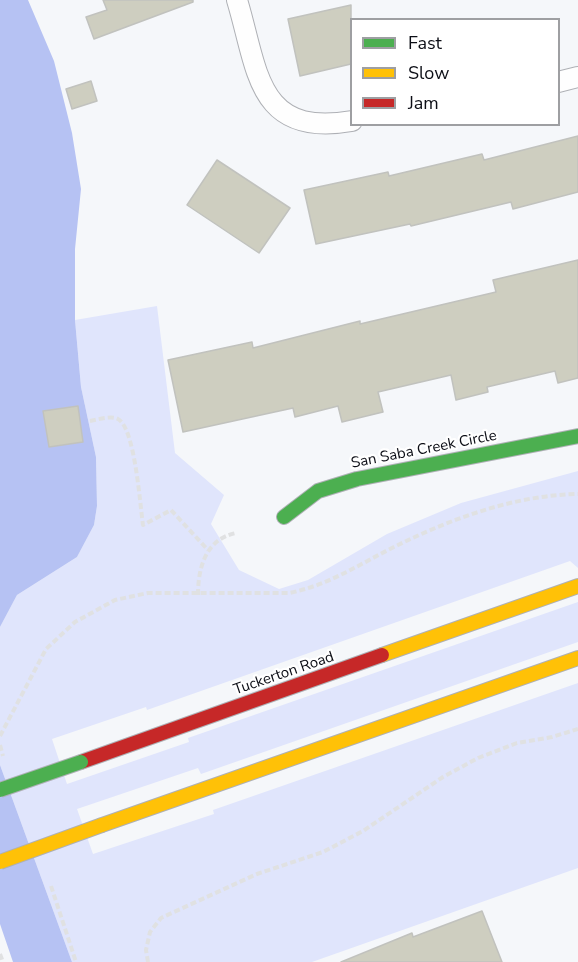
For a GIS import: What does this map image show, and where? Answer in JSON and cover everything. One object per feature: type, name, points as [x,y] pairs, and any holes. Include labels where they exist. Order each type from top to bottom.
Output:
[{"type":"main road","name":"San Saba Creek Circle","points":[[284,516],[318,491],[357,479],[578,436]]},
{"type":"main road","name":"Tuckerton Road","points":[[0,790],[578,586]]},
{"type":"main road","points":[[0,862],[578,658]]},
{"type":"street","points":[[237,0],[260,85],[284,115],[324,126],[350,121]]},
{"type":"street","points":[[560,82],[578,77]]},
{"type":"path","points":[[90,421],[112,418],[118,419],[124,426],[132,449],[143,525],[171,510],[208,550]]},
{"type":"path","points":[[0,736],[5,721],[19,702],[46,649],[75,622],[115,600],[148,593],[290,593],[313,589],[331,582],[397,545],[454,521],[524,500],[578,494]]},
{"type":"path","points":[[198,594],[201,571],[208,550],[219,538],[236,533]]},
{"type":"path","points":[[148,962],[146,950],[150,932],[161,918],[257,874],[323,852],[363,831],[443,777],[478,758],[517,742],[552,737],[578,729]]},
{"type":"path","points":[[0,745],[3,756]]},
{"type":"path","points":[[51,886],[76,962]]},
{"type":"path","points":[[0,954],[3,962]]},
{"type":"shaded area","points":[[157,306],[175,453],[224,495],[211,524],[239,570],[279,589],[308,580],[387,534],[461,503],[578,471],[578,568],[570,561],[147,710],[146,707],[52,739],[67,784],[189,742],[188,738],[578,602],[578,642],[201,774],[198,768],[77,809],[93,854],[214,814],[213,810],[578,683],[578,868],[312,962],[72,962],[0,765],[0,627],[17,595],[77,557],[94,525],[97,506],[96,457],[81,387],[75,320]]},
{"type":"water","points":[[0,0],[28,0],[54,61],[72,133],[81,189],[75,249],[75,320],[81,387],[96,457],[97,506],[94,525],[77,557],[17,595],[0,627]]},
{"type":"water","points":[[0,765],[72,962],[13,962],[0,924]]},
{"type":"building","points":[[103,0],[193,0],[193,2],[94,39],[86,17],[107,10]]},
{"type":"building","points":[[351,5],[350,64],[300,76],[288,19]]},
{"type":"building","points":[[91,81],[97,101],[72,109],[66,89]]},
{"type":"building","points":[[578,136],[578,192],[513,209],[511,202],[411,226],[410,224],[316,244],[304,190],[388,172],[389,176],[482,154],[484,160]]},
{"type":"building","points":[[217,160],[290,208],[259,253],[187,205]]},
{"type":"building","points":[[578,260],[578,378],[558,383],[555,371],[487,387],[488,392],[456,400],[451,375],[378,392],[383,412],[342,422],[338,406],[295,417],[293,408],[183,432],[168,360],[252,342],[253,348],[360,321],[360,324],[496,292],[493,280]]},
{"type":"building","points":[[78,406],[83,442],[49,447],[43,411]]},
{"type":"building","points":[[482,911],[502,962],[341,962],[412,933],[413,937]]},
{"type":"traffic: fast","points":[[284,517],[318,491],[357,479],[578,436]]},
{"type":"traffic: fast","points":[[0,790],[81,762]]},
{"type":"traffic: slow","points":[[382,655],[578,586]]},
{"type":"traffic: slow","points":[[102,825],[578,658]]},
{"type":"traffic: slow","points":[[0,862],[102,825]]},
{"type":"traffic: jam","points":[[81,762],[382,655]]}]
